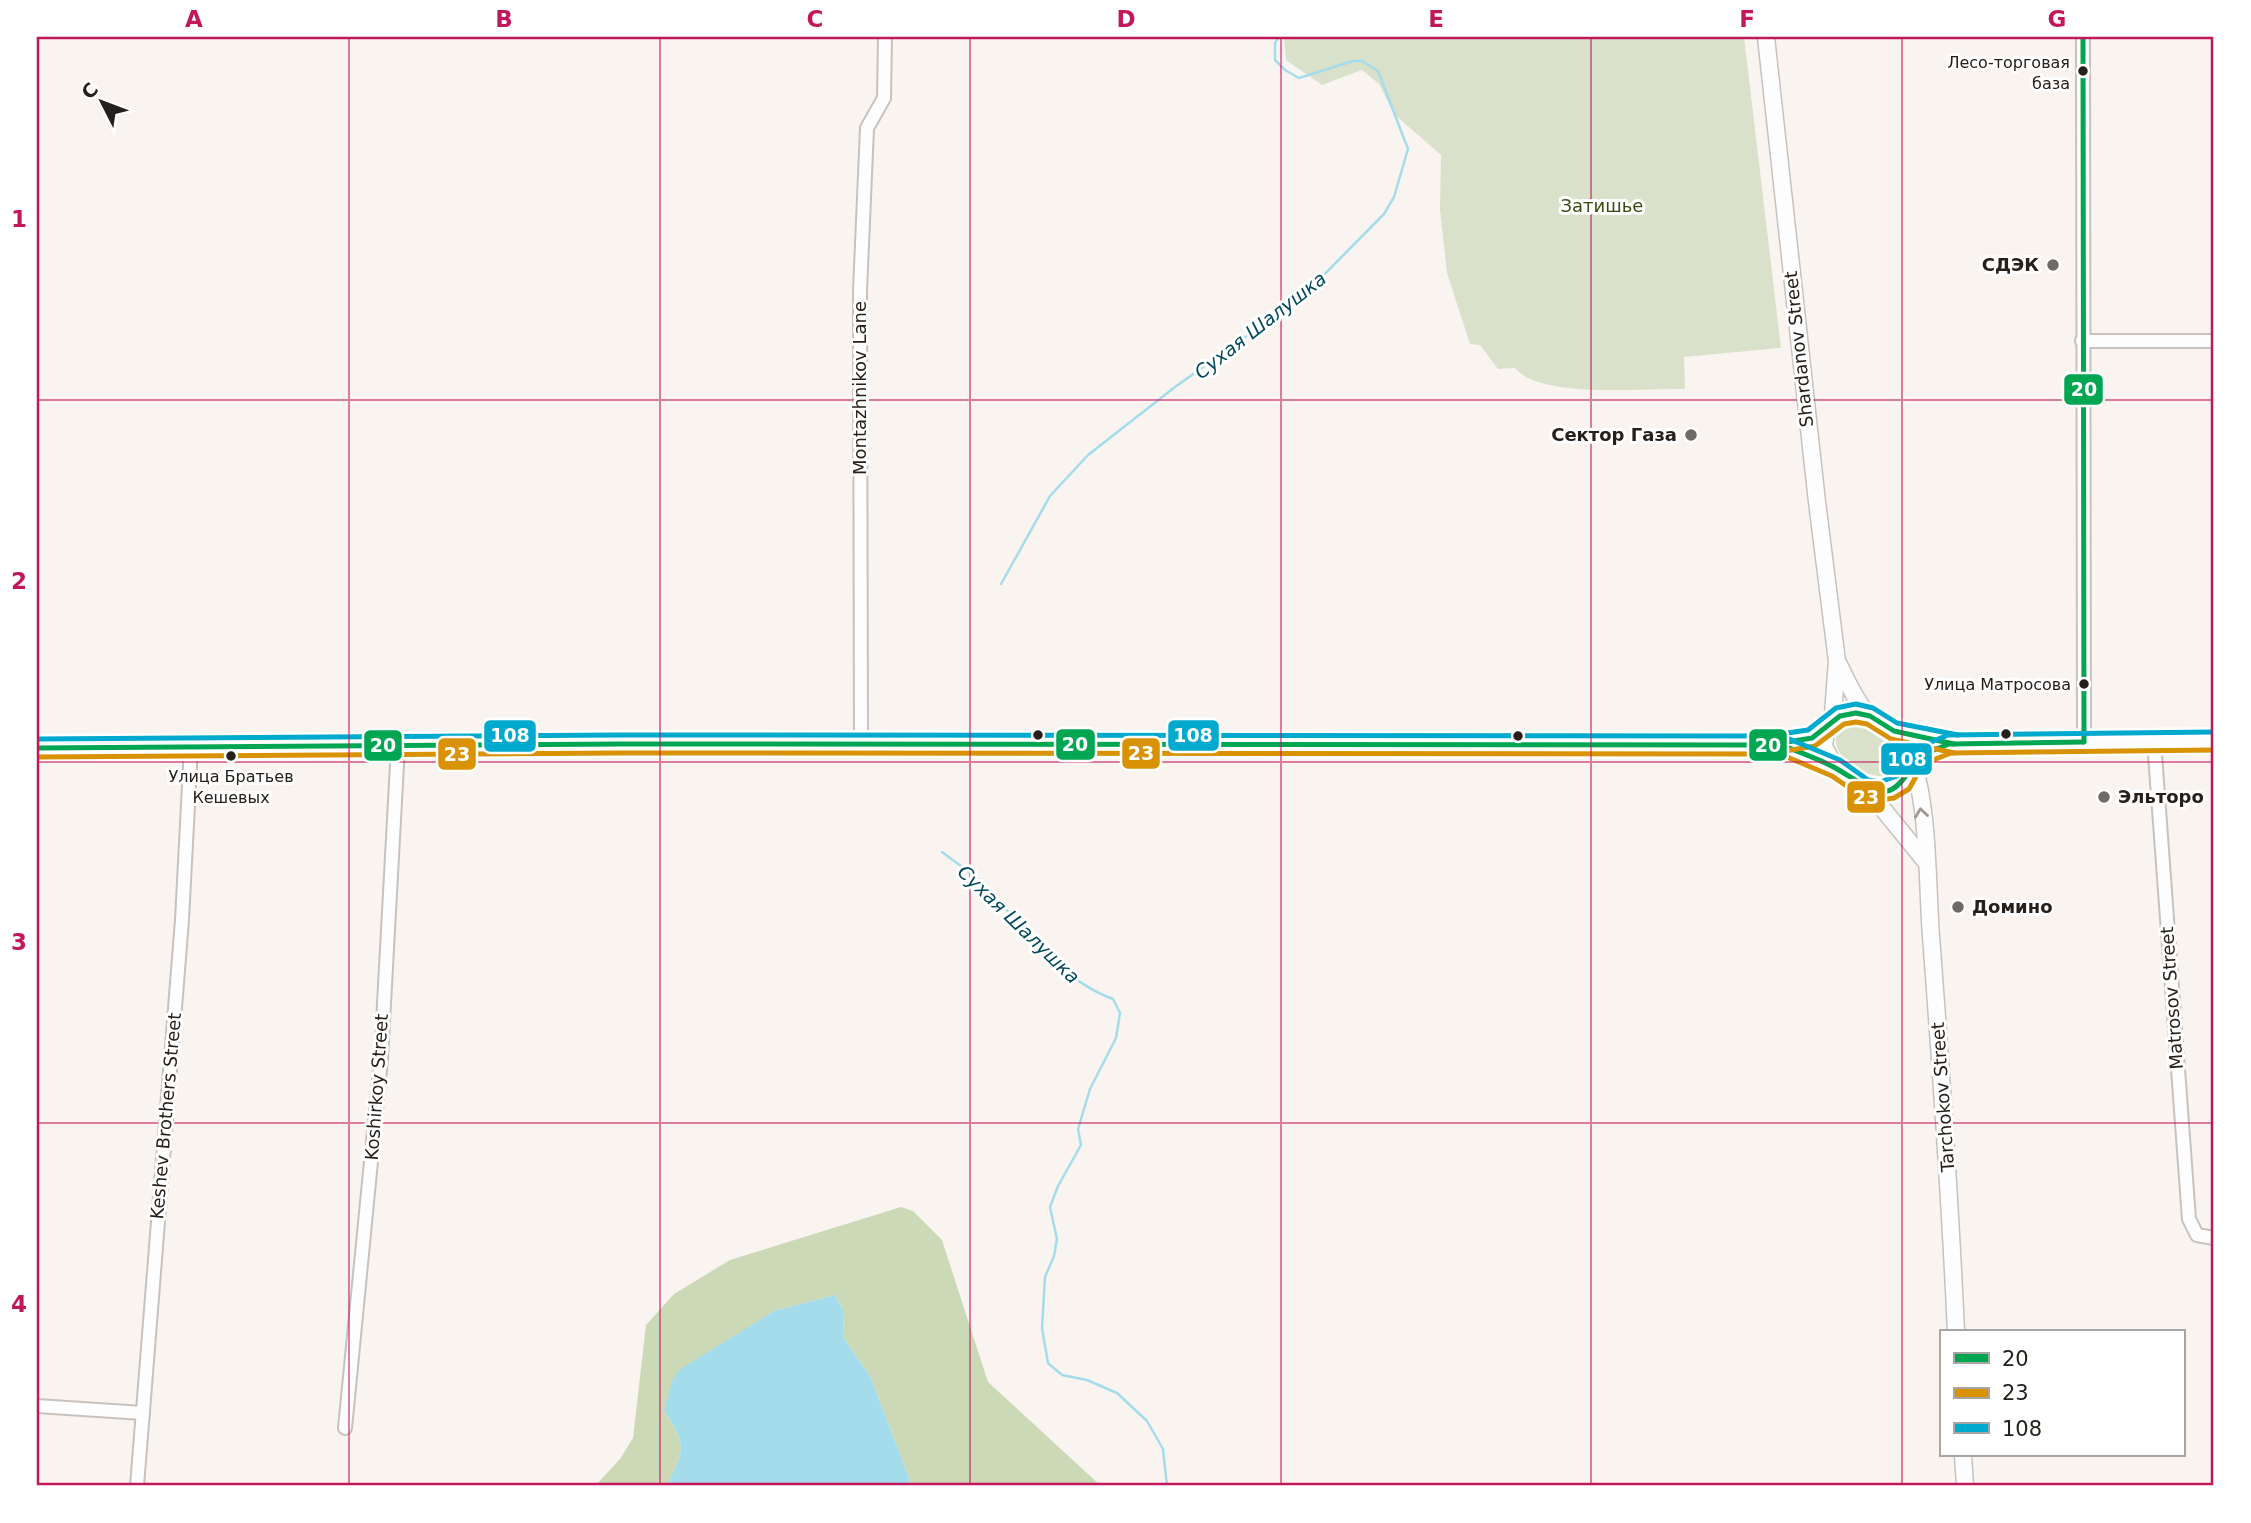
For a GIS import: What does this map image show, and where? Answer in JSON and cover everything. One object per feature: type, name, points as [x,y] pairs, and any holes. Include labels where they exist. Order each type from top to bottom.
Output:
[{"type":"main road","name":"Shardanov Street","points":[[1766,37],[1812,463],[1837,660]]},
{"type":"main road","points":[[1837,660],[1858,703],[1870,716],[1894,731],[1913,762],[1898,787],[1880,791],[1864,788]]},
{"type":"main road","points":[[1837,660],[1824,747],[1836,768],[1864,788],[1926,862]]},
{"type":"main road","points":[[1828,726],[1847,714],[1870,716]]},
{"type":"main road","name":"Tarchokov Street","points":[[1913,762],[1926,862],[1956,1330]]},
{"type":"main road","points":[[1963,1456],[1965,1486]]},
{"type":"street","name":"Montazhnikov Lane","points":[[861,745],[860,291],[867,128],[884,98],[885,37]]},
{"type":"street","points":[[2083,37],[2084,742]]},
{"type":"street","points":[[2082,341],[2214,341]]},
{"type":"street","points":[[37,748],[1782,745],[1812,738],[1828,726]]},
{"type":"street","points":[[1894,731],[1949,744],[2214,741]]},
{"type":"street","name":"Matrosov Street","points":[[2154,741],[2189,1219],[2197,1235],[2214,1238]]},
{"type":"street","points":[[1913,762],[1949,744]]},
{"type":"street","points":[[1782,745],[1836,768]]},
{"type":"street","name":"Koshirkoy Street","points":[[345,1428],[381,1059],[398,746]]},
{"type":"street","name":"Keshev Brothers Street","points":[[136,1486],[182,920],[191,747]]},
{"type":"street","points":[[37,1406],[142,1413]]},
{"type":"green space","name":"Затишье","points":[[1284,37],[1744,37],[1781,348],[1684,357],[1685,389],[1569,388],[1528,378],[1515,368],[1498,369],[1480,345],[1470,344],[1447,273],[1440,210],[1441,155],[1394,114],[1379,84],[1362,70],[1322,85],[1286,60]]},
{"type":"green space","points":[[1855,726],[1876,733],[1892,749],[1898,763],[1894,775],[1884,777],[1861,771],[1842,756],[1836,738],[1841,728]]},
{"type":"green space","points":[[901,1207],[913,1211],[942,1240],[988,1382],[1101,1486],[912,1486],[871,1378],[844,1338],[843,1310],[835,1295],[774,1311],[748,1329],[664,1410],[677,1432],[681,1447],[667,1486],[595,1486],[620,1459],[633,1438],[646,1325],[674,1294],[730,1260]]},
{"type":"water","points":[[835,1295],[843,1310],[844,1338],[871,1378],[912,1486],[667,1486],[681,1447],[677,1432],[664,1410],[672,1381],[679,1370],[774,1311]]},
{"type":"waterway","name":"Сухая Шалушка","points":[[1001,584],[1050,496],[1088,455],[1175,387],[1302,297],[1384,214],[1394,197],[1408,149],[1378,71],[1362,61],[1353,61],[1299,78],[1275,60],[1275,43],[1279,37]]},
{"type":"waterway","name":"Сухая Шалушка","points":[[942,852],[981,882],[1058,964],[1093,990],[1113,999],[1120,1013],[1116,1038],[1090,1089],[1078,1129],[1081,1145],[1058,1186],[1050,1207],[1057,1239],[1054,1256],[1045,1277],[1042,1328],[1048,1363],[1062,1375],[1087,1380],[1117,1393],[1147,1421],[1163,1449],[1167,1486]]},
{"type":"transit line","name":"20","points":[[2083,37],[2084,742]]},
{"type":"transit line","name":"108","points":[[1767,736],[1808,730],[1836,708],[1856,704],[1873,708],[1897,723],[1958,735]]},
{"type":"transit line","name":"20","points":[[1768,745],[1812,738],[1840,716],[1856,713],[1870,716],[1894,731],[1954,744]]},
{"type":"transit line","name":"23","points":[[1767,754],[1815,746],[1844,724],[1856,722],[1867,724],[1891,739],[1954,753]]},
{"type":"transit line","name":"108","points":[[37,739],[621,735],[1782,736],[1840,760],[1868,780],[1880,782],[1897,776],[1912,750],[1948,735],[2214,732]]},
{"type":"transit line","name":"20","points":[[37,748],[621,744],[1782,745],[1824,762],[1863,785],[1882,792],[1899,784],[1917,757],[1949,744],[2084,742]]},
{"type":"transit line","name":"23","points":[[37,757],[621,753],[1780,754],[1832,776],[1861,796],[1880,800],[1894,798],[1909,789],[1923,764],[1951,753],[2214,750]]},
{"type":"place","name":"Лесо-торговая база","points":[[2083,71]]},
{"type":"place","name":"СДЭК","points":[[2053,265]]},
{"type":"place","name":"Сектор Газа","points":[[1691,435]]},
{"type":"place","name":"Улица Матросова","points":[[2084,684]]},
{"type":"place","name":"Улица Братьев Кешевых","points":[[231,756]]},
{"type":"place","name":"Эльторо","points":[[2104,797]]},
{"type":"place","name":"Домино","points":[[1958,907]]}]
